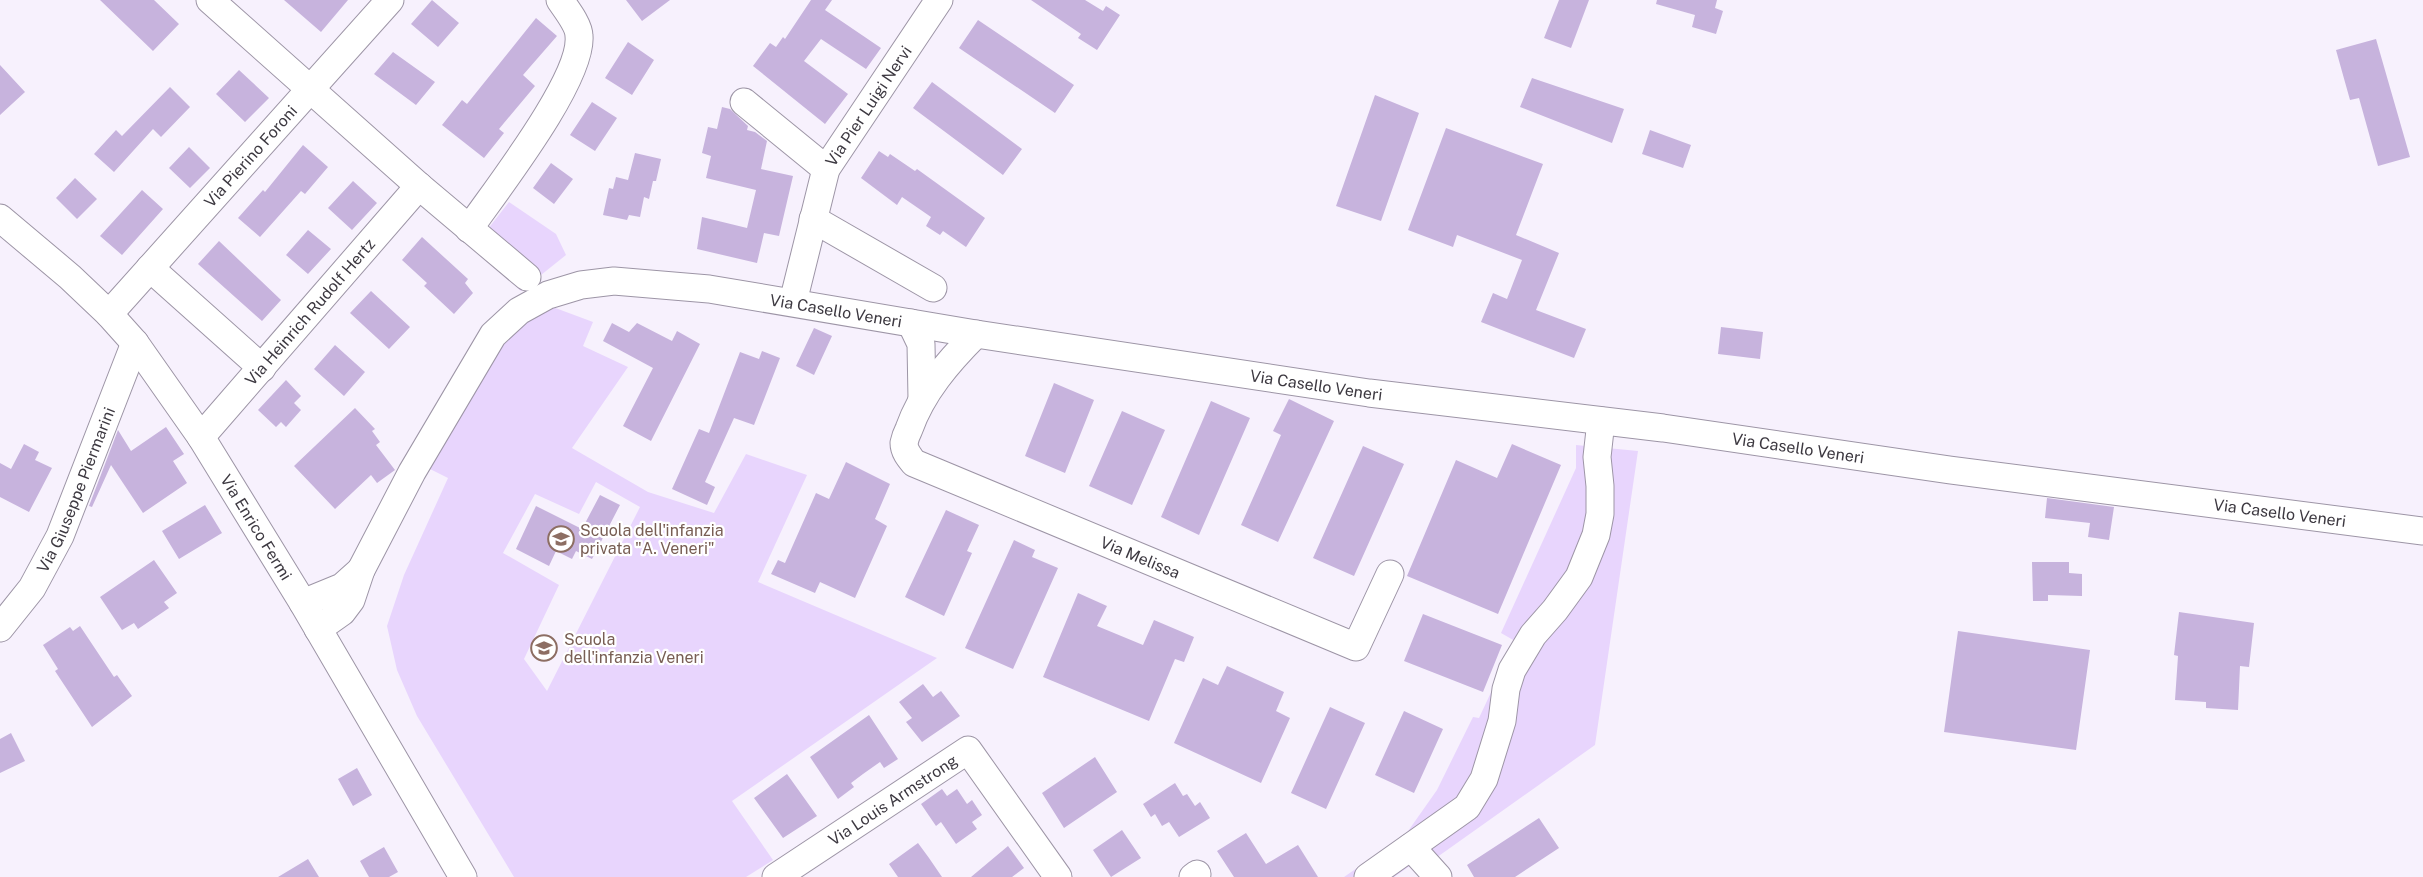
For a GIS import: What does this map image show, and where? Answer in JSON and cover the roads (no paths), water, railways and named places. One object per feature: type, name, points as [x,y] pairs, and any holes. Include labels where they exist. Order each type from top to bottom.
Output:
[{"type":"street","name":"Via Pierino Foroni","points":[[109,314],[390,0]]},
{"type":"street","points":[[469,229],[539,129],[570,75],[579,51],[580,33],[560,0]]},
{"type":"street","name":"Via Pier Luigi Nervi","points":[[793,302],[826,169],[939,0]]},
{"type":"street","points":[[218,3],[419,186],[526,278]]},
{"type":"street","points":[[744,102],[826,169]]},
{"type":"street","name":"Via Heinrich Rudolf Hertz","points":[[201,437],[419,186]]},
{"type":"street","name":"Via Enrico Fermi","points":[[0,218],[70,276],[135,343],[201,437],[303,603],[463,877]]},
{"type":"street","points":[[813,219],[933,288]]},
{"type":"street","points":[[150,268],[262,368]]},
{"type":"street","name":"Via Casello Veneri","points":[[318,629],[342,612],[351,600],[361,570],[412,472],[493,335],[519,311],[562,289],[614,281],[709,290],[793,302],[976,334],[1370,393],[1601,421],[1950,470],[2423,531]]},
{"type":"street","name":"Via Melissa","points":[[911,323],[921,344],[922,399]]},
{"type":"street","name":"Via Melissa","points":[[976,334],[951,359],[922,399],[904,442],[907,455],[914,463],[1356,647],[1390,573]]},
{"type":"street","name":"Via Giuseppe Piermarini","points":[[0,628],[32,588],[60,536],[135,343]]},
{"type":"street","points":[[1368,877],[1467,807],[1484,779],[1502,721],[1506,689],[1512,670],[1533,635],[1579,577],[1596,535],[1600,514],[1597,457],[1601,421]]},
{"type":"street","name":"Via Casello Veneri","points":[[303,603],[342,586],[361,570]]},
{"type":"street","name":"Via Louis Armstrong","points":[[776,877],[968,750],[1058,877]]},
{"type":"street","points":[[1410,847],[1438,877]]},
{"type":"place","name":"Scuola dell'infanzia privata \"A. Veneri\"","points":[[561,539]]},
{"type":"place","name":"Scuola dell'infanzia Veneri","points":[[544,648]]}]
